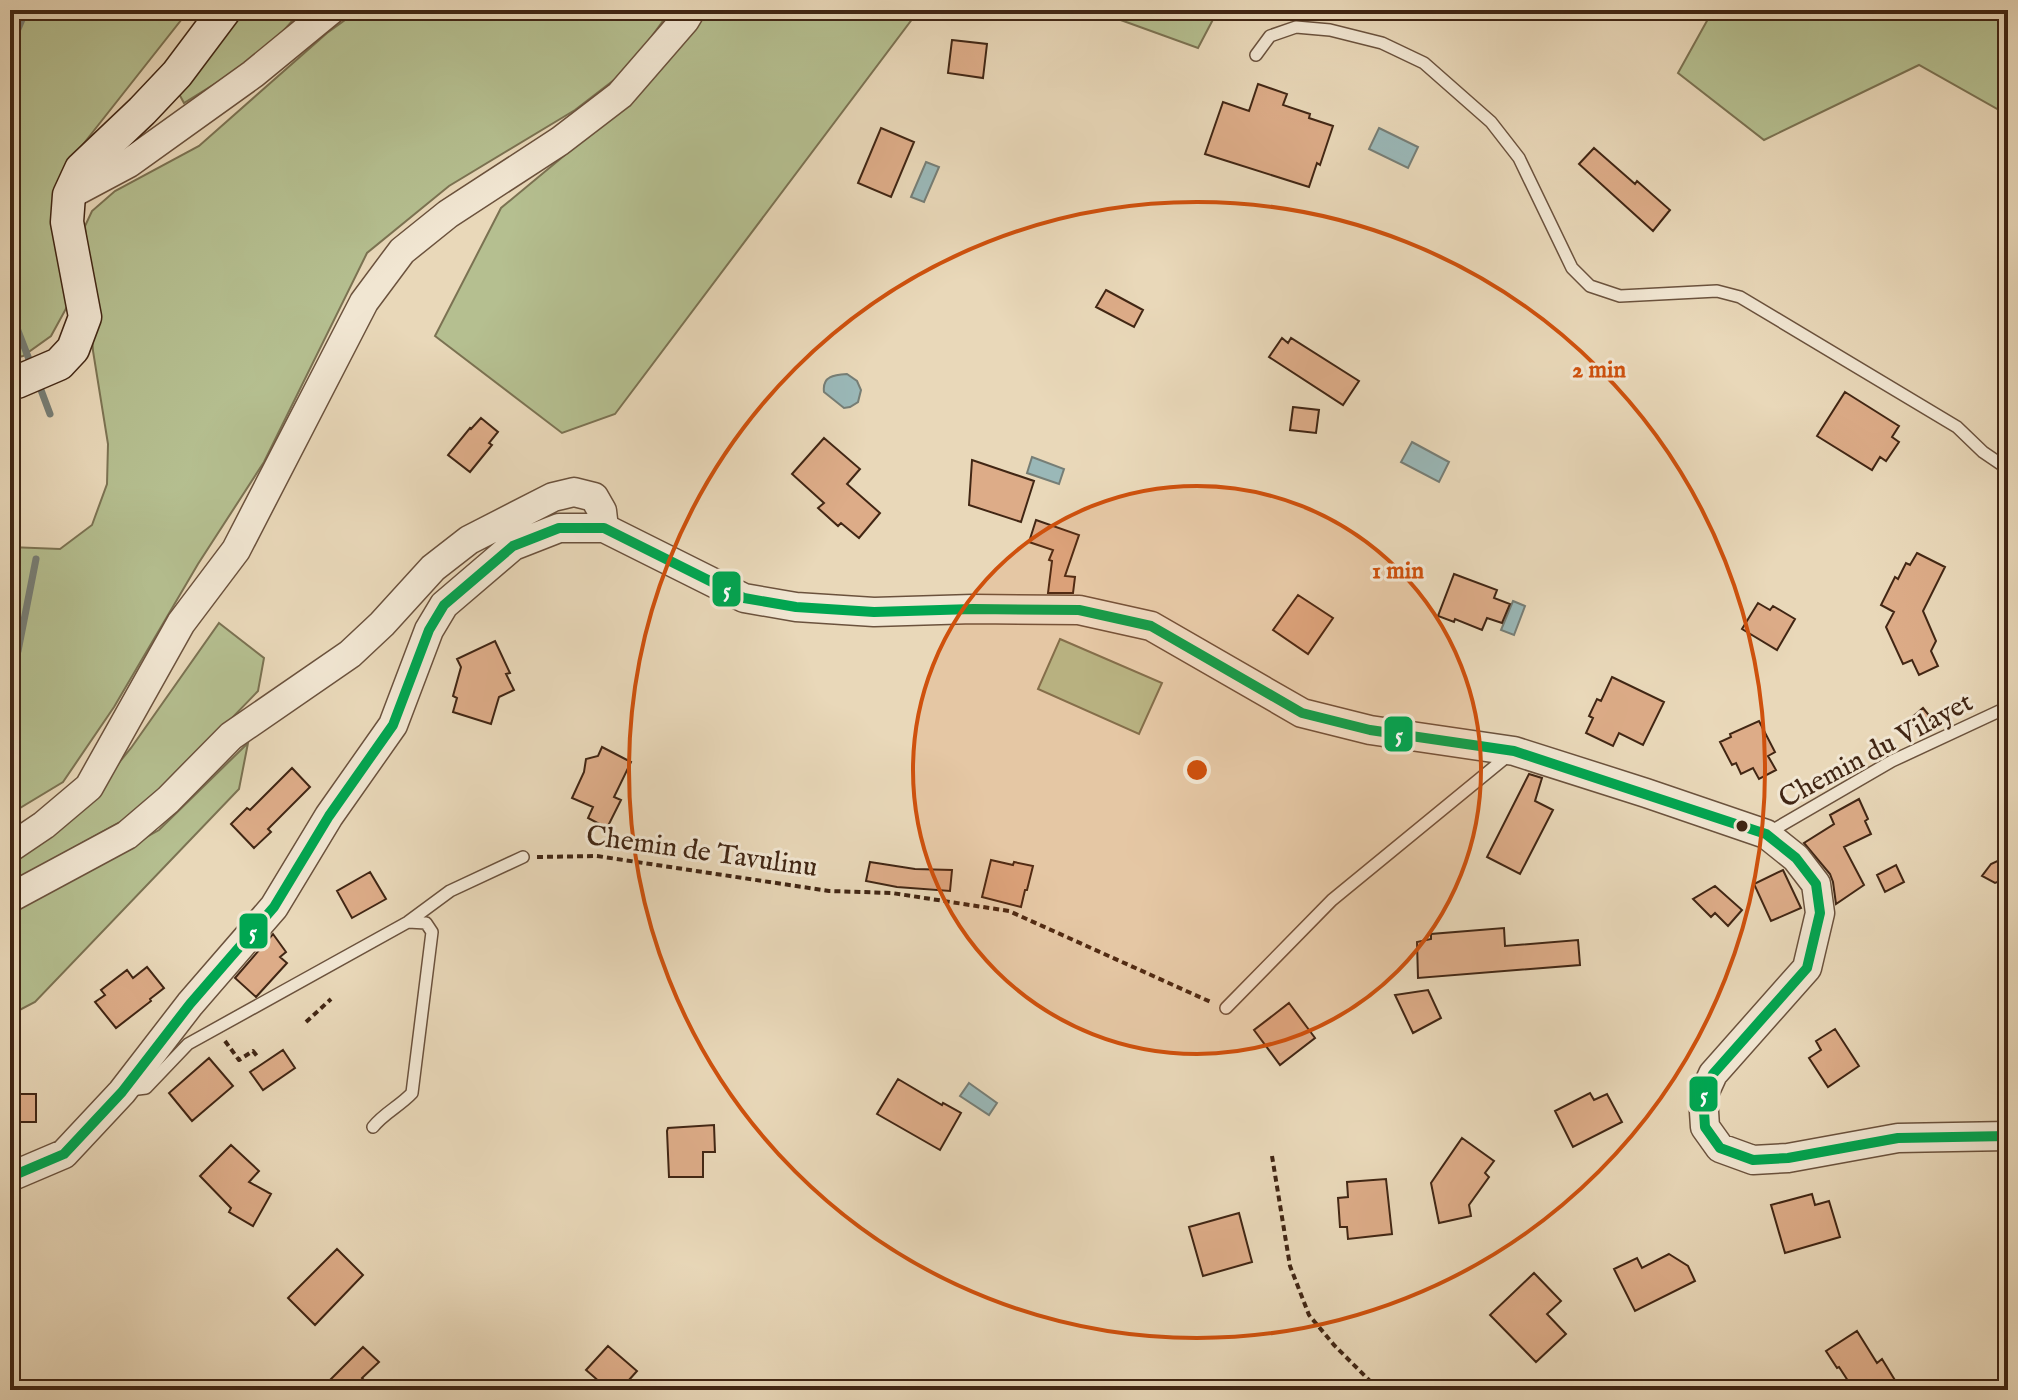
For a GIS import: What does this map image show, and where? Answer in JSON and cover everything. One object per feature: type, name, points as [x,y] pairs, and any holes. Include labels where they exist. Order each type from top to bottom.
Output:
[{"type":"main road","points":[[13,382],[59,364],[73,349],[85,317],[67,222],[69,195],[81,169],[177,74],[225,10]]},
{"type":"street","points":[[69,195],[129,163],[253,74],[331,10]]},
{"type":"street","points":[[10,848],[44,825],[89,787],[181,623],[236,550],[364,302],[402,251],[448,214],[560,141],[620,95],[691,10]]},
{"type":"street","points":[[10,898],[127,835],[168,800],[231,736],[350,654],[433,568],[469,540],[553,497],[574,492],[594,497],[602,511],[604,528]]},
{"type":"street","points":[[10,1177],[64,1154],[122,1092],[190,1004],[274,907],[329,816],[393,725],[429,630],[444,605],[513,546],[559,528],[604,528],[744,598],[796,607],[874,612],[1079,610],[1151,626],[1302,713],[1370,730],[1514,751],[1766,834],[1796,858],[1816,884],[1820,913],[1807,968],[1713,1074],[1703,1096],[1705,1127],[1720,1148],[1753,1160],[1788,1158],[1898,1138],[2008,1136]]},
{"type":"lane","points":[[1256,55],[1270,36],[1296,27],[1330,30],[1382,43],[1424,63],[1491,122],[1519,158],[1572,268],[1590,286],[1620,296],[1717,291],[1740,297],[1957,427],[1983,452],[2008,469]]},
{"type":"lane","name":"Chemin du Vilayet","points":[[1766,834],[1892,761],[2008,707]]},
{"type":"lane","points":[[1226,1008],[1332,900],[1514,751]]},
{"type":"lane","points":[[122,1092],[146,1088],[188,1044],[408,922],[450,891],[523,857]]},
{"type":"lane","points":[[373,1127],[381,1116],[412,1093],[432,932],[426,923],[408,922]]},
{"type":"path","name":"Chemin de Tavulinu","points":[[523,857],[597,856],[829,891],[892,893],[1009,911],[1226,1008]]},
{"type":"path","points":[[306,1022],[331,999]]},
{"type":"path","points":[[217,1029],[239,1060],[253,1051],[257,1056]]},
{"type":"path","points":[[1272,1156],[1290,1266],[1309,1315],[1379,1390]]},
{"type":"green space","points":[[10,10],[189,10],[77,152],[68,305],[51,336],[23,356],[10,359]]},
{"type":"green space","points":[[240,10],[302,10],[270,46],[184,103],[178,92]]},
{"type":"green space","points":[[359,10],[671,10],[627,70],[575,110],[449,186],[367,253],[264,462],[198,564],[114,707],[63,782],[10,814],[10,547],[60,549],[92,525],[107,484],[108,444],[93,351],[85,226],[92,211],[115,191],[199,146],[327,33]]},
{"type":"green space","points":[[704,10],[919,10],[615,414],[562,433],[435,336],[501,208],[636,96]]},
{"type":"green space","points":[[1093,10],[1218,10],[1198,48]]},
{"type":"green space","points":[[1713,10],[2008,10],[2008,115],[1919,65],[1764,140],[1678,73]]},
{"type":"green space","points":[[219,623],[264,658],[258,691],[144,809],[10,883],[10,861],[77,814],[131,748]]},
{"type":"green space","points":[[1060,639],[1162,683],[1139,734],[1038,689]]},
{"type":"green space","points":[[248,743],[239,789],[35,1002],[10,1015],[10,914],[159,830]]},
{"type":"water","points":[[1379,128],[1418,147],[1408,168],[1369,149]]},
{"type":"water","points":[[926,162],[939,167],[924,202],[911,197]]},
{"type":"water","points":[[847,374],[857,381],[861,390],[858,402],[844,408],[824,392],[824,387],[830,377]]},
{"type":"water","points":[[1412,442],[1449,462],[1439,482],[1401,462]]},
{"type":"water","points":[[1032,457],[1064,469],[1059,484],[1027,473]]},
{"type":"water","points":[[1513,601],[1525,606],[1514,635],[1501,630]]},
{"type":"water","points":[[969,1083],[997,1103],[989,1115],[960,1096]]},
{"type":"building","points":[[952,40],[987,44],[983,78],[948,73]]},
{"type":"building","points":[[1258,84],[1287,94],[1283,105],[1333,126],[1309,187],[1205,154],[1223,102],[1249,111]]},
{"type":"building","points":[[881,128],[914,142],[891,197],[858,183]]},
{"type":"building","points":[[1594,148],[1670,210],[1653,231],[1579,164]]},
{"type":"building","points":[[1106,290],[1143,310],[1134,327],[1096,307]]},
{"type":"building","points":[[1282,338],[1288,343],[1291,338],[1359,381],[1343,405],[1269,357]]},
{"type":"building","points":[[1845,392],[1899,426],[1892,437],[1899,442],[1886,461],[1880,457],[1872,470],[1817,436]]},
{"type":"building","points":[[1293,407],[1319,410],[1316,433],[1290,430]]},
{"type":"building","points":[[481,418],[498,432],[489,443],[492,445],[470,472],[448,455]]},
{"type":"building","points":[[824,438],[860,469],[847,484],[880,513],[859,538],[841,523],[838,526],[818,508],[824,503],[792,474]]},
{"type":"building","points":[[972,460],[1034,481],[1021,522],[969,505]]},
{"type":"building","points":[[1036,520],[1079,535],[1065,576],[1075,577],[1073,593],[1048,593],[1052,561],[1049,560],[1053,550],[1029,542]]},
{"type":"building","points":[[1917,553],[1945,567],[1923,611],[1936,641],[1931,651],[1938,666],[1919,675],[1912,660],[1903,664],[1886,627],[1894,612],[1881,605],[1895,577],[1898,579],[1906,563],[1910,565]]},
{"type":"building","points":[[1454,574],[1497,590],[1494,598],[1510,604],[1502,623],[1487,618],[1482,630],[1438,616]]},
{"type":"building","points":[[1298,595],[1333,618],[1308,654],[1273,630]]},
{"type":"building","points":[[1758,603],[1770,610],[1773,606],[1795,619],[1777,650],[1742,629]]},
{"type":"building","points":[[495,641],[510,673],[506,674],[514,690],[499,697],[491,724],[453,712],[457,698],[453,696],[461,667],[457,659]]},
{"type":"building","points":[[1612,677],[1664,702],[1643,745],[1619,733],[1613,746],[1586,733],[1593,718],[1589,716],[1597,699],[1601,701]]},
{"type":"building","points":[[1923,708],[1936,724],[1922,736],[1909,720]]},
{"type":"building","points":[[1759,721],[1775,752],[1768,756],[1776,770],[1759,779],[1753,768],[1741,774],[1736,763],[1732,765],[1720,742]]},
{"type":"building","points":[[602,747],[631,762],[614,797],[621,800],[607,828],[588,818],[593,807],[572,798],[584,772],[586,759],[598,756]]},
{"type":"building","points":[[292,768],[310,787],[268,829],[271,832],[254,848],[231,824],[247,808],[250,810]]},
{"type":"building","points":[[1529,774],[1542,778],[1535,801],[1553,810],[1520,874],[1487,857]]},
{"type":"building","points":[[1859,799],[1871,834],[1844,847],[1864,885],[1836,904],[1830,874],[1804,843],[1834,824],[1830,815]]},
{"type":"building","points":[[2008,856],[2008,878],[1995,883],[1982,876],[1991,864]]},
{"type":"building","points":[[991,860],[1033,866],[1021,907],[982,897]]},
{"type":"building","points":[[870,862],[915,869],[952,870],[950,891],[866,881]]},
{"type":"building","points":[[1896,865],[1904,882],[1885,892],[1877,875]]},
{"type":"building","points":[[1783,870],[1801,908],[1771,921],[1754,884]]},
{"type":"building","points":[[370,872],[386,899],[352,918],[337,891]]},
{"type":"building","points":[[1715,886],[1742,910],[1728,926],[1715,913],[1711,917],[1693,899]]},
{"type":"building","points":[[1504,928],[1505,946],[1578,940],[1580,965],[1418,978],[1417,942],[1431,939],[1431,934]]},
{"type":"building","points":[[273,934],[286,952],[280,957],[287,963],[256,997],[235,978]]},
{"type":"building","points":[[147,967],[164,988],[116,1028],[95,1002],[105,995],[101,990],[127,970],[133,978]]},
{"type":"building","points":[[1428,990],[1441,1018],[1413,1033],[1395,995]]},
{"type":"building","points":[[1289,1003],[1315,1038],[1280,1065],[1254,1030]]},
{"type":"building","points":[[1835,1029],[1859,1066],[1828,1087],[1809,1058],[1821,1050],[1816,1041]]},
{"type":"building","points":[[283,1050],[295,1068],[263,1090],[250,1072]]},
{"type":"building","points":[[209,1058],[233,1086],[192,1121],[169,1093]]},
{"type":"building","points":[[898,1079],[961,1113],[940,1150],[877,1114]]},
{"type":"building","points":[[1590,1093],[1594,1100],[1607,1094],[1622,1122],[1573,1147],[1555,1111]]},
{"type":"building","points":[[10,1094],[36,1094],[36,1122],[10,1122]]},
{"type":"building","points":[[714,1125],[715,1152],[703,1152],[703,1177],[669,1177],[668,1128]]},
{"type":"building","points":[[1462,1138],[1494,1161],[1485,1173],[1489,1177],[1469,1205],[1471,1216],[1439,1223],[1431,1183]]},
{"type":"building","points":[[231,1145],[259,1171],[249,1182],[271,1194],[253,1226],[229,1212],[231,1208],[200,1176]]},
{"type":"building","points":[[1386,1179],[1392,1234],[1348,1239],[1347,1227],[1340,1227],[1338,1198],[1348,1197],[1347,1182]]},
{"type":"building","points":[[1812,1194],[1815,1205],[1829,1201],[1840,1237],[1785,1253],[1771,1205]]},
{"type":"building","points":[[1239,1213],[1252,1262],[1203,1276],[1189,1227]]},
{"type":"building","points":[[337,1249],[363,1275],[315,1325],[288,1298]]},
{"type":"building","points":[[1669,1254],[1688,1266],[1695,1281],[1635,1311],[1614,1269],[1637,1258],[1642,1268]]},
{"type":"building","points":[[1534,1273],[1561,1301],[1547,1314],[1566,1334],[1536,1362],[1490,1315]]},
{"type":"building","points":[[1857,1331],[1877,1363],[1882,1359],[1901,1390],[1854,1390],[1837,1368],[1826,1351]]},
{"type":"building","points":[[608,1346],[637,1371],[620,1390],[609,1390],[586,1370]]},
{"type":"building","points":[[363,1347],[379,1362],[362,1378],[373,1390],[320,1390]]},
{"type":"waterway","points":[[10,48],[26,10]]},
{"type":"waterway","points":[[10,298],[15,323],[32,367]]},
{"type":"waterway","points":[[38,382],[50,414]]},
{"type":"waterway","points":[[10,660],[18,651],[36,559]]},
{"type":"transit line","name":"5","points":[[10,1177],[64,1154],[122,1092],[190,1004],[274,907],[329,816],[393,725],[429,630],[444,605],[513,546],[559,528],[604,528],[744,598],[796,607],[874,612],[1079,610],[1151,626],[1302,713],[1370,730],[1514,751],[1766,834],[1796,858],[1816,884],[1820,913],[1807,968],[1713,1074],[1703,1096],[1705,1127],[1720,1148],[1753,1160],[1788,1158],[1898,1138],[2008,1136]]}]
